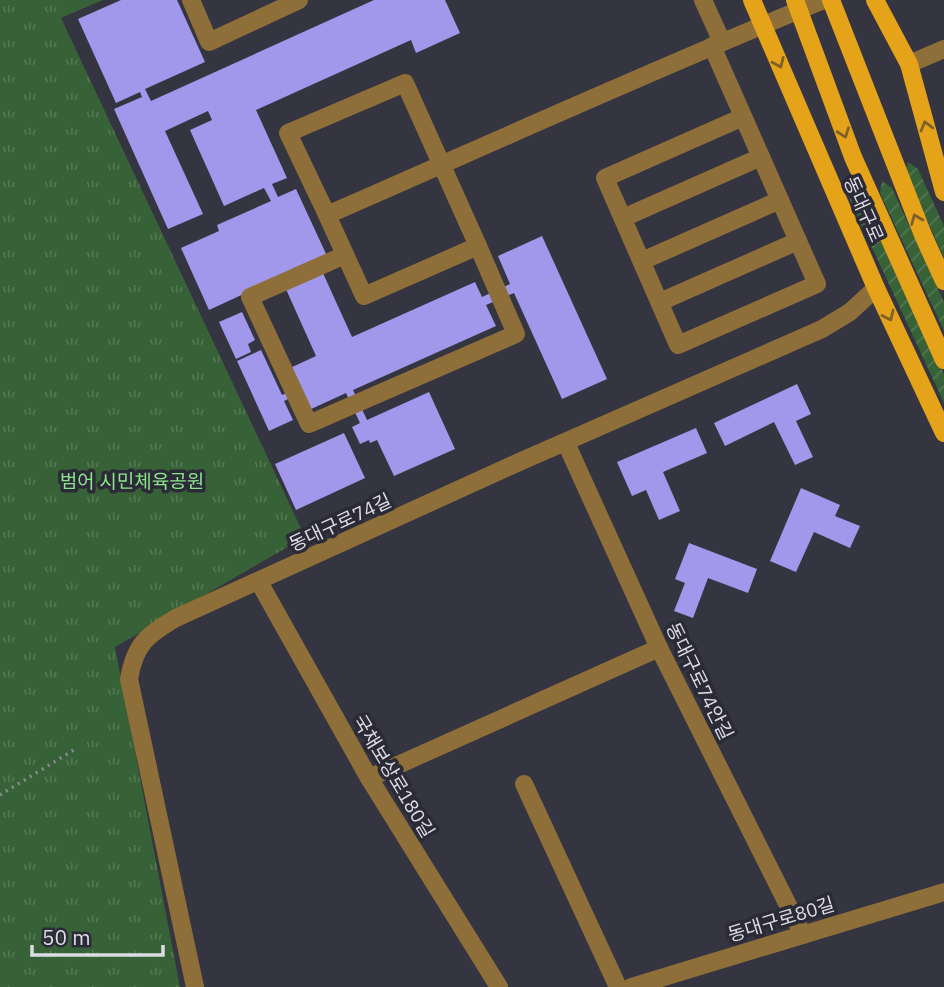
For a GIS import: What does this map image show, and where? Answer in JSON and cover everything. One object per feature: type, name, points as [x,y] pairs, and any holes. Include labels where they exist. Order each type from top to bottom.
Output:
[{"type":"main road","name":"동대구로","points":[[752,0],[876,289],[944,433]]},
{"type":"main road","points":[[831,0],[902,184],[944,281]]},
{"type":"main road","points":[[875,0],[909,64],[944,192]]},
{"type":"main road","name":"동대구로","points":[[797,5],[853,157],[944,360]]},
{"type":"street","points":[[191,0],[209,42],[299,0]]},
{"type":"street","points":[[703,0],[743,117],[817,284],[678,345],[605,178],[743,117]]},
{"type":"street","points":[[327,215],[763,25],[797,5],[824,0]]},
{"type":"street","points":[[909,64],[944,49]]},
{"type":"street","points":[[345,256],[250,297],[309,424],[516,334],[478,246],[405,83],[288,133],[364,296],[478,246]]},
{"type":"street","points":[[623,218],[761,158]]},
{"type":"street","points":[[642,261],[780,200]]},
{"type":"street","points":[[660,302],[798,241]]},
{"type":"street","name":"동대구로74길","points":[[195,987],[129,679],[131,663],[139,646],[151,633],[176,618],[822,329],[850,312],[876,289]]},
{"type":"street","name":"동대구로74안길","points":[[566,443],[659,648],[803,935]]},
{"type":"street","name":"국채보상로180길","points":[[259,582],[369,778],[499,987]]},
{"type":"street","points":[[369,778],[659,648]]},
{"type":"street","points":[[524,784],[618,987]]},
{"type":"street","name":"동대구로80길","points":[[631,987],[944,892]]},
{"type":"path","points":[[0,795],[77,748]]},
{"type":"green space","name":"범어 시민체육공원","points":[[0,0],[103,0],[61,18],[305,537],[115,647],[180,987],[0,987]]},
{"type":"green space","points":[[908,162],[918,169],[944,226],[944,257],[905,173]]},
{"type":"green space","points":[[882,181],[892,188],[944,302],[944,331],[880,193]]},
{"type":"green space","points":[[853,188],[862,195],[944,374],[944,403],[850,200]]},
{"type":"building","points":[[121,0],[177,0],[205,62],[145,89],[151,101],[374,0],[445,0],[460,33],[416,53],[411,40],[256,110],[287,178],[272,184],[278,197],[296,189],[327,256],[322,271],[352,337],[475,282],[482,297],[510,284],[498,256],[542,236],[607,379],[562,399],[514,293],[486,305],[496,326],[353,390],[367,420],[429,392],[455,449],[394,476],[377,440],[360,444],[352,427],[360,423],[346,393],[309,410],[301,393],[284,401],[293,420],[269,431],[237,361],[261,350],[282,395],[299,388],[290,368],[316,356],[285,287],[298,269],[209,310],[181,248],[219,231],[217,225],[271,201],[264,188],[224,206],[190,130],[212,120],[208,111],[165,131],[203,214],[168,229],[114,109],[142,97],[140,92],[116,103],[78,19]]},
{"type":"building","points":[[242,312],[255,340],[248,344],[251,352],[236,359],[219,322]]},
{"type":"building","points":[[797,384],[811,414],[796,421],[813,457],[795,465],[774,422],[725,446],[714,423]]},
{"type":"building","points":[[696,428],[707,453],[663,472],[680,511],[659,520],[646,490],[632,496],[617,462]]},
{"type":"building","points":[[344,433],[365,478],[296,510],[275,464]]},
{"type":"building","points":[[801,488],[840,505],[835,516],[860,526],[850,548],[814,532],[796,572],[770,561]]},
{"type":"building","points":[[689,543],[757,569],[748,593],[708,578],[693,618],[674,611],[685,583],[675,579]]}]
